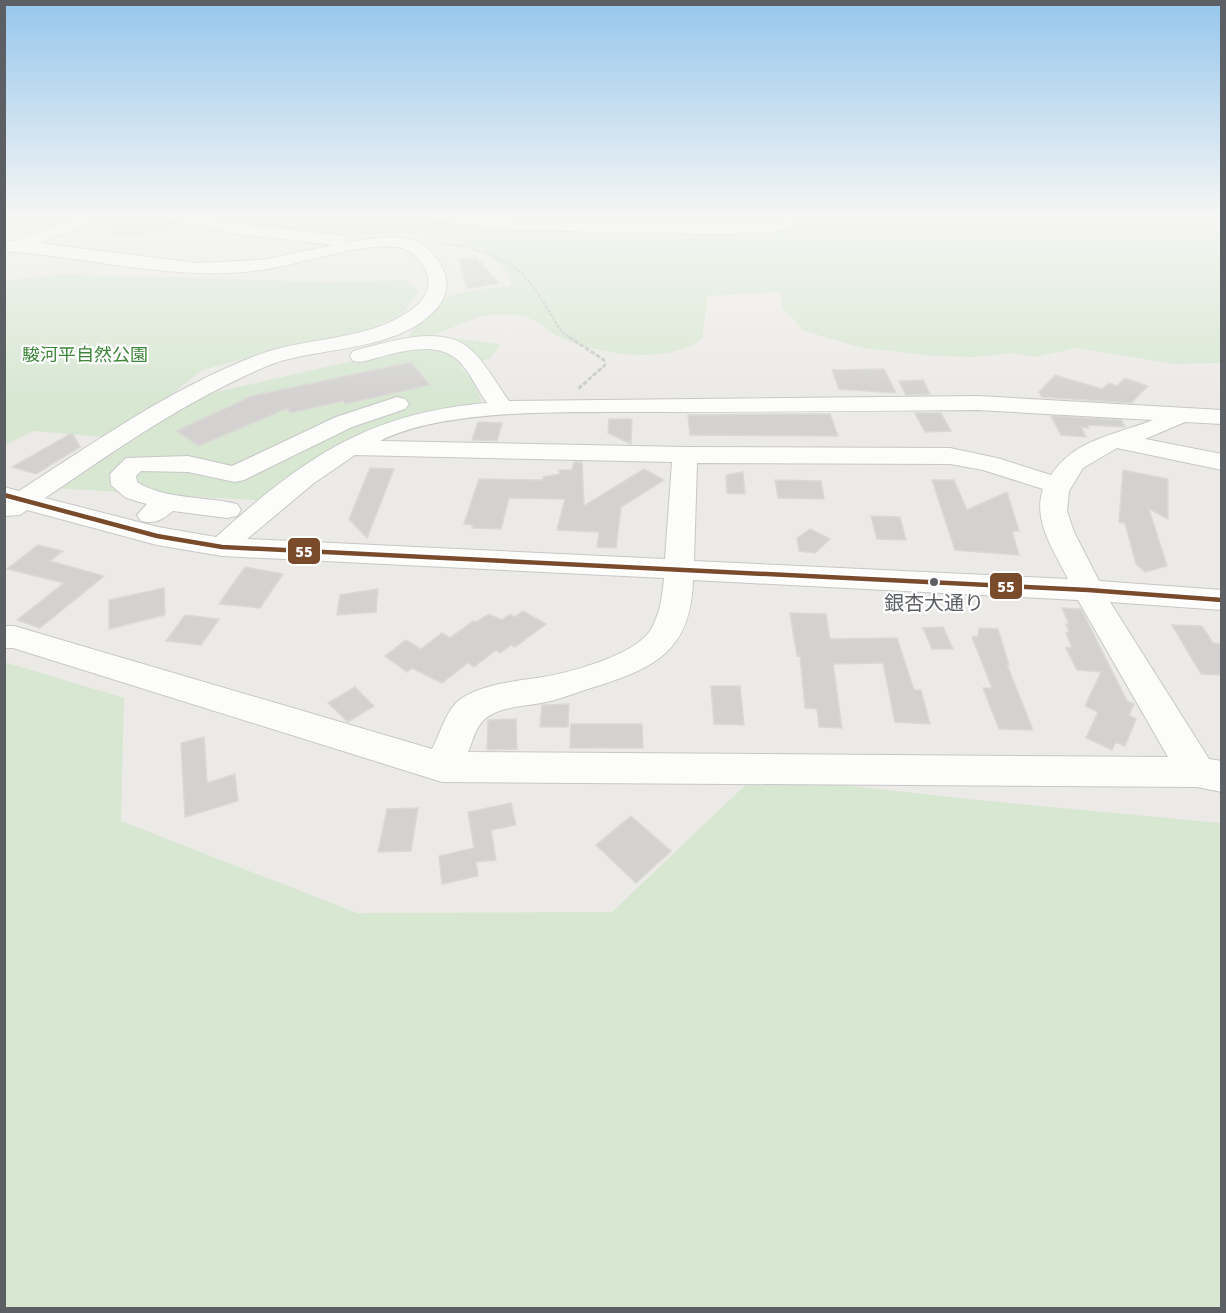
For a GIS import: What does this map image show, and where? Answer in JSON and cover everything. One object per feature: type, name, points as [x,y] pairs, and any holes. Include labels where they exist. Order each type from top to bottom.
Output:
[{"type":"street","points":[[11,502],[134,427],[200,390],[271,357],[354,339],[413,318],[430,303],[437,292],[436,276]]},
{"type":"street","points":[[200,390],[388,350],[423,344],[445,344],[462,352],[502,408]]},
{"type":"street","points":[[222,548],[262,509],[351,448],[397,426],[439,416],[502,408],[563,406],[978,403],[1173,419],[1221,417]]},
{"type":"street","points":[[227,510],[167,502],[135,492],[124,485],[123,474],[135,463],[188,464],[235,474],[321,435],[344,422],[397,404]]},
{"type":"street","points":[[1173,419],[1115,441],[1079,458],[1056,485],[1053,502],[1055,522],[1088,590],[1209,774]]},
{"type":"street","points":[[1173,419],[1188,455]]},
{"type":"street","points":[[1115,441],[1221,462]]},
{"type":"street","points":[[351,448],[685,455],[950,456],[988,463],[1056,485]]},
{"type":"street","points":[[442,767],[468,712],[500,696],[543,690],[620,668],[638,658],[661,640],[677,607],[677,570],[685,455]]},
{"type":"street","points":[[11,502],[222,548],[1088,590],[1221,600]]},
{"type":"street","points":[[133,530],[167,502]]},
{"type":"street","points":[[4,637],[14,637],[442,767],[1209,774]]},
{"type":"path","points":[[524,276],[562,332],[594,352],[605,365],[574,392],[563,406]]},
{"type":"green space","name":"駿河平自然公園","points":[[42,276],[137,276],[327,282],[407,280],[419,292],[400,317],[339,339],[275,351],[202,370],[162,402],[102,437],[34,431],[5,445],[4,281]]},
{"type":"green space","points":[[509,276],[1221,276],[1221,363],[1174,364],[1076,348],[1035,357],[1014,353],[974,357],[936,356],[863,348],[804,331],[782,308],[781,292],[708,296],[702,339],[688,347],[652,355],[613,353],[594,349],[561,338],[527,318],[511,315],[481,317],[434,335],[407,338],[429,310],[440,302],[463,292],[511,286]]},
{"type":"green space","points":[[453,338],[500,344],[490,359],[460,366],[473,381],[482,402],[369,429],[267,501],[54,488],[199,396]]},
{"type":"green space","points":[[4,662],[124,698],[121,821],[357,913],[612,912],[756,775],[977,800],[1221,823],[1221,1308],[5,1308]]},
{"type":"building","points":[[464,276],[493,276],[499,283],[467,289]]},
{"type":"building","points":[[411,362],[430,385],[345,404],[343,401],[290,413],[288,408],[199,446],[176,431],[252,396]]},
{"type":"building","points":[[884,369],[896,393],[839,389],[832,370]]},
{"type":"building","points":[[1055,375],[1102,389],[1109,383],[1117,386],[1125,378],[1148,386],[1131,403],[1042,397],[1039,392]]},
{"type":"building","points":[[923,380],[930,394],[906,395],[899,381]]},
{"type":"building","points":[[915,413],[941,413],[951,431],[925,432]]},
{"type":"building","points":[[830,414],[838,436],[690,435],[688,415]]},
{"type":"building","points":[[1051,416],[1122,420],[1125,427],[1088,425],[1089,428],[1081,427],[1086,437],[1061,435]]},
{"type":"building","points":[[609,419],[632,419],[631,444],[608,433]]},
{"type":"building","points":[[478,422],[502,423],[497,441],[472,440]]},
{"type":"building","points":[[72,433],[80,447],[36,474],[12,467]]},
{"type":"building","points":[[574,462],[582,462],[584,506],[644,469],[664,480],[621,507],[616,548],[597,547],[599,532],[557,530],[565,499],[509,498],[501,529],[472,528],[473,525],[464,524],[479,479],[543,480],[543,477],[560,474],[559,470],[572,470]]},
{"type":"building","points":[[370,468],[394,469],[367,538],[349,519]]},
{"type":"building","points":[[1123,470],[1168,479],[1168,519],[1149,509],[1167,566],[1145,572],[1136,564],[1125,523],[1119,522]]},
{"type":"building","points":[[743,472],[745,494],[727,493],[726,475]]},
{"type":"building","points":[[775,480],[821,481],[824,499],[778,498]]},
{"type":"building","points":[[932,480],[954,480],[967,510],[1007,492],[1019,531],[1012,531],[1019,555],[955,550]]},
{"type":"building","points":[[871,516],[900,517],[906,540],[877,539]]},
{"type":"building","points":[[810,529],[830,539],[815,553],[799,551],[797,538]]},
{"type":"building","points":[[38,545],[63,551],[50,561],[104,576],[40,628],[17,620],[64,583],[7,569]]},
{"type":"building","points":[[245,567],[283,574],[260,608],[219,604]]},
{"type":"building","points":[[164,588],[165,615],[109,629],[109,600]]},
{"type":"building","points":[[378,589],[376,612],[337,615],[340,595]]},
{"type":"building","points":[[1062,608],[1081,609],[1127,701],[1134,704],[1129,715],[1136,719],[1125,746],[1116,742],[1112,750],[1086,738],[1098,712],[1085,706],[1101,672],[1077,670],[1066,648],[1072,647],[1066,633],[1069,631],[1066,624],[1069,624]]},
{"type":"building","points":[[523,611],[546,624],[515,647],[511,645],[500,653],[496,650],[474,667],[468,663],[442,683],[412,668],[407,672],[385,656],[406,640],[421,649],[442,633],[450,638],[473,621],[476,622],[489,614],[502,620],[510,614],[515,617]]},
{"type":"building","points":[[790,613],[826,614],[830,639],[897,638],[914,690],[921,690],[930,724],[895,722],[883,663],[833,664],[842,728],[819,727],[817,709],[805,708],[800,655],[797,656]]},
{"type":"building","points":[[185,615],[219,619],[201,645],[166,641]]},
{"type":"building","points":[[1172,625],[1202,626],[1213,643],[1221,644],[1221,675],[1201,674]]},
{"type":"building","points":[[943,627],[953,649],[932,649],[923,628]]},
{"type":"building","points":[[979,628],[998,629],[1009,665],[1007,665],[1033,730],[999,729],[983,688],[992,688],[972,637],[978,636]]},
{"type":"building","points":[[711,686],[740,686],[744,725],[714,724]]},
{"type":"building","points":[[355,687],[374,706],[348,722],[328,703]]},
{"type":"building","points":[[569,704],[568,727],[540,727],[542,705]]},
{"type":"building","points":[[516,719],[517,749],[487,750],[488,720]]},
{"type":"building","points":[[571,724],[642,724],[643,748],[570,748]]},
{"type":"building","points":[[204,737],[207,783],[235,774],[238,801],[185,817],[181,743]]},
{"type":"building","points":[[511,803],[516,825],[491,830],[496,860],[476,862],[478,876],[442,884],[439,856],[474,848],[468,812]]},
{"type":"building","points":[[418,808],[411,851],[378,852],[387,809]]},
{"type":"building","points":[[631,816],[671,851],[636,883],[596,845]]},
{"type":"transit line","name":"55","points":[[4,495],[157,536],[222,547],[1088,590],[1222,600]]},
{"type":"place","name":"銀杏大通り","points":[[934,582]]}]
